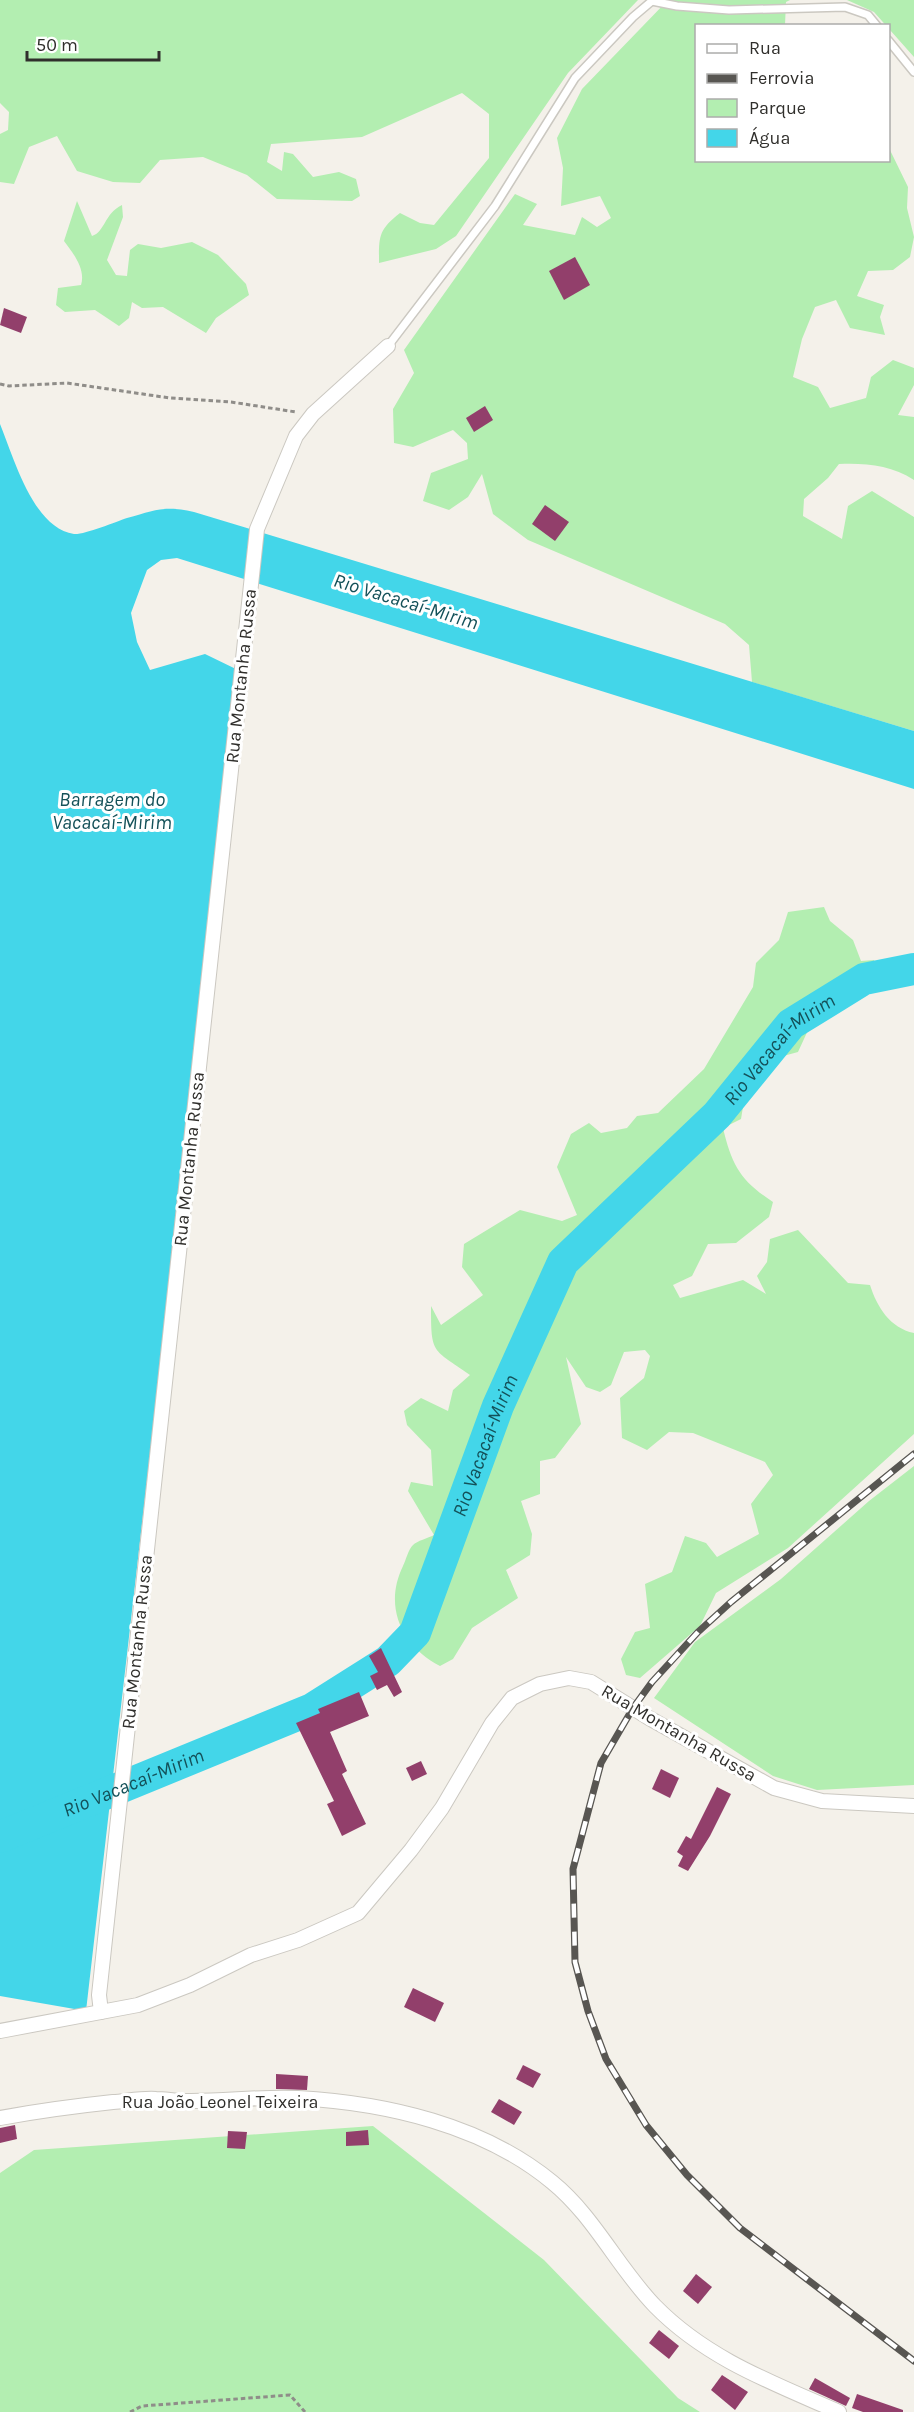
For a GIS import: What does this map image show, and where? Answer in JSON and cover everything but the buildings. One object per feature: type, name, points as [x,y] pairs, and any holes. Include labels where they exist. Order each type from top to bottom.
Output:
[{"type":"street","name":"Rua Montanha Russa","points":[[388,346],[313,414],[289,448],[257,529],[99,1995],[101,2012],[149,2001],[190,1985],[251,1955],[298,1940],[358,1913],[411,1850],[442,1808],[492,1723],[512,1698],[540,1684],[569,1678],[591,1682],[649,1718],[774,1788],[822,1801],[914,1806]]},
{"type":"street","points":[[0,2031],[101,2012]]},
{"type":"street","name":"Rua João Leonel Teixeira","points":[[0,2118],[59,2107],[154,2098],[184,2102],[298,2098],[410,2115],[458,2128],[510,2151],[553,2183],[594,2228],[653,2304],[684,2334],[724,2360],[777,2387],[839,2412]]},
{"type":"lane","points":[[388,346],[495,206],[575,78],[652,0],[677,6],[729,10],[845,7],[868,15],[875,24]]},
{"type":"lane","points":[[890,42],[914,72]]},
{"type":"path","points":[[0,384],[9,386],[67,383],[170,398],[231,402],[313,414]]},
{"type":"path","points":[[130,2412],[142,2406],[290,2395],[304,2412]]},
{"type":"green space","points":[[0,0],[638,0],[568,73],[456,236],[436,249],[379,263],[381,235],[387,224],[400,213],[420,223],[434,225],[489,158],[489,114],[462,93],[362,137],[271,144],[267,162],[282,171],[284,152],[293,154],[313,177],[339,172],[356,179],[360,196],[352,201],[277,199],[247,175],[203,157],[160,160],[140,183],[113,182],[77,171],[57,136],[29,147],[14,184],[0,182],[0,134],[8,130],[9,112],[0,103]]},
{"type":"green space","points":[[668,0],[790,0],[786,2],[785,24],[695,24],[695,162],[890,162],[890,150],[908,187],[907,208],[914,237],[910,257],[893,270],[868,271],[857,296],[884,305],[880,317],[885,335],[850,328],[836,300],[815,307],[802,339],[793,377],[818,387],[830,408],[866,398],[871,377],[893,360],[914,368],[914,385],[898,415],[914,417],[914,480],[896,471],[878,466],[839,464],[828,478],[804,499],[803,516],[842,539],[848,506],[872,491],[914,517],[914,731],[752,682],[749,645],[725,624],[528,540],[493,514],[482,474],[468,497],[449,510],[423,501],[431,473],[468,459],[467,443],[453,430],[413,447],[394,443],[393,409],[414,373],[404,350],[515,194],[537,204],[523,225],[575,235],[582,217],[597,227],[611,218],[600,196],[561,206],[563,168],[557,138],[582,89]]},
{"type":"green space","points":[[847,0],[914,0],[914,57],[890,30],[890,24],[885,24],[874,12]]},
{"type":"green space","points":[[77,201],[92,236],[100,231],[112,213],[122,205],[123,217],[107,260],[116,275],[127,276],[130,250],[138,244],[161,248],[192,242],[218,255],[246,284],[249,295],[216,318],[206,333],[163,307],[142,308],[132,302],[129,318],[119,326],[95,310],[65,312],[56,305],[58,288],[81,285],[82,279],[78,262],[64,241]]},
{"type":"green space","points":[[824,907],[830,921],[853,940],[861,961],[874,960],[881,980],[865,995],[816,1013],[798,1052],[776,1058],[747,1083],[741,1119],[723,1128],[730,1153],[739,1171],[753,1187],[773,1202],[769,1217],[736,1243],[708,1244],[692,1276],[673,1285],[680,1298],[743,1280],[766,1294],[757,1276],[767,1262],[770,1239],[798,1230],[848,1283],[870,1285],[876,1301],[891,1321],[914,1333],[914,1434],[788,1548],[716,1593],[700,1626],[640,1678],[626,1675],[621,1659],[635,1632],[650,1628],[645,1584],[672,1572],[685,1536],[706,1543],[717,1557],[759,1534],[751,1504],[773,1475],[765,1462],[693,1433],[669,1432],[647,1450],[622,1438],[620,1398],[644,1378],[650,1356],[645,1350],[624,1352],[611,1385],[600,1392],[586,1387],[566,1357],[581,1424],[555,1458],[540,1461],[540,1494],[521,1501],[532,1534],[530,1555],[506,1570],[518,1598],[472,1628],[453,1659],[440,1666],[415,1648],[406,1636],[396,1610],[395,1596],[397,1581],[411,1547],[434,1535],[408,1491],[411,1482],[433,1486],[431,1450],[407,1425],[404,1411],[421,1398],[448,1411],[453,1390],[470,1375],[436,1349],[432,1334],[431,1306],[441,1325],[483,1295],[462,1267],[464,1244],[520,1210],[562,1221],[577,1215],[557,1167],[571,1134],[589,1123],[601,1133],[627,1128],[637,1116],[658,1113],[704,1069],[753,987],[756,963],[779,940],[788,912]]},
{"type":"green space","points":[[914,1466],[914,1785],[817,1790],[773,1776],[654,1698],[695,1642],[781,1579],[869,1501]]},
{"type":"green space","points":[[373,2126],[544,2260],[678,2398],[700,2412],[0,2412],[0,2173],[34,2150]]},
{"type":"water","name":"Barragem do Vacacaí-Mirim","points":[[0,424],[19,472],[36,506],[60,529],[74,534],[160,509],[194,512],[914,731],[914,789],[177,558],[161,560],[147,570],[131,613],[137,642],[150,670],[205,654],[240,671],[86,2011],[0,1996]]},
{"type":"waterway","name":"Rio Vacacaí-Mirim","points":[[0,1837],[312,1709],[388,1661],[415,1633],[498,1406],[563,1262],[717,1115],[791,1024],[864,979],[914,969]]},
{"type":"railway","points":[[914,1454],[731,1602],[698,1632],[652,1682],[633,1708],[601,1763],[573,1869],[575,1962],[588,2011],[606,2059],[646,2125],[687,2175],[740,2228],[914,2361]]}]
